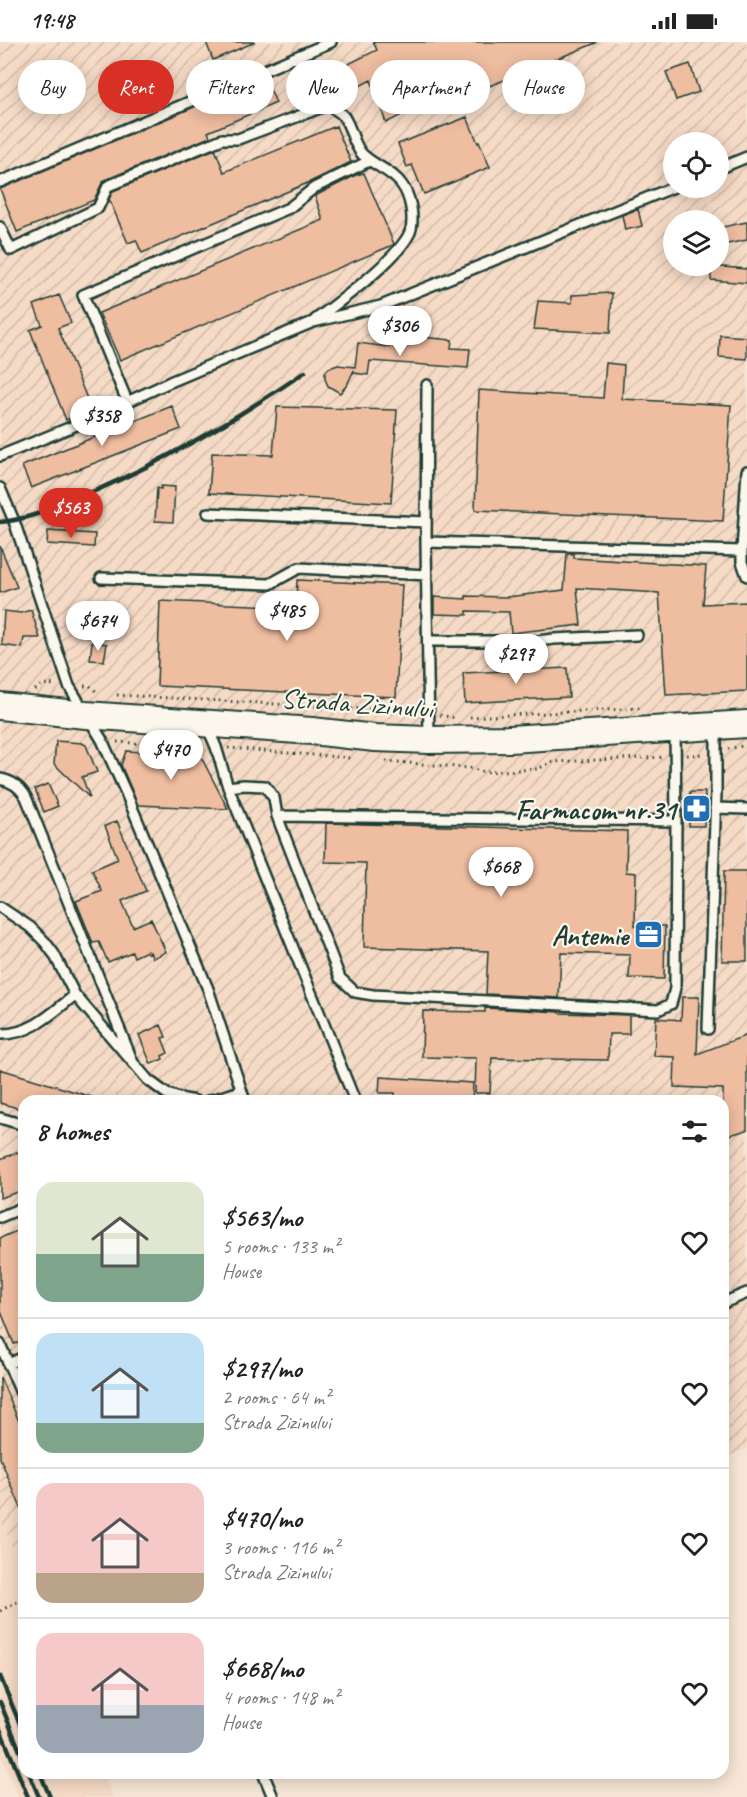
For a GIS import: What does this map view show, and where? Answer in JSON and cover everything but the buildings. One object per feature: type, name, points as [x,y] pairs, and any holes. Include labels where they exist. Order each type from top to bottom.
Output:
[{"type":"main road","name":"Strada Zizinului","points":[[18,702],[86,715],[312,731],[375,738],[429,740],[510,739],[747,724]]},
{"type":"lane","points":[[0,182],[331,42]]},
{"type":"lane","points":[[0,227],[11,250],[98,208],[108,186],[222,139],[238,140],[305,114]]},
{"type":"lane","points":[[313,322],[376,272],[405,242],[411,229],[412,212],[402,184],[360,152],[344,117],[340,114]]},
{"type":"lane","points":[[729,164],[747,157]]},
{"type":"lane","points":[[127,402],[83,295],[289,208],[314,188],[369,161]]},
{"type":"lane","points":[[0,456],[127,402],[170,381],[313,322],[381,306],[663,191]]},
{"type":"lane","points":[[427,385],[426,542],[429,740]]},
{"type":"lane","points":[[747,471],[741,551],[747,576]]},
{"type":"lane","points":[[0,488],[14,521],[69,686],[102,741],[126,793],[208,990],[243,1095]]},
{"type":"lane","points":[[208,513],[426,522]]},
{"type":"lane","points":[[426,542],[741,551]]},
{"type":"lane","points":[[101,578],[270,584],[299,568],[427,575]]},
{"type":"lane","points":[[429,641],[520,643],[637,635]]},
{"type":"lane","points":[[206,724],[216,747],[228,787],[353,1095]]},
{"type":"lane","points":[[708,1029],[716,726]]},
{"type":"lane","points":[[228,787],[265,786],[274,798],[277,816],[340,978],[355,992],[658,1010],[671,1004],[675,988],[675,728]]},
{"type":"lane","points":[[0,779],[18,786],[26,798],[132,1060]]},
{"type":"lane","points":[[715,808],[747,808]]},
{"type":"lane","points":[[277,816],[676,821]]},
{"type":"lane","points":[[0,907],[30,927],[45,942],[54,954],[75,995],[148,1080],[173,1095]]},
{"type":"lane","points":[[0,1034],[12,1034],[31,1028],[75,995]]},
{"type":"lane","points":[[228,1095],[241,1091]]},
{"type":"lane","points":[[0,1118],[18,1123]]},
{"type":"lane","points":[[0,1217],[18,1210]]},
{"type":"lane","points":[[729,1300],[747,1293]]},
{"type":"lane","points":[[0,1344],[18,1386]]},
{"type":"lane","points":[[8,1364],[18,1360]]},
{"type":"lane","points":[[266,1779],[273,1797]]},
{"type":"path","points":[[18,702],[43,684],[90,686],[98,694],[393,709],[456,718]]},
{"type":"path","points":[[468,717],[652,708]]},
{"type":"path","points":[[384,760],[469,768],[484,772],[537,769],[553,762],[716,753],[747,745]]},
{"type":"path","points":[[0,1611],[18,1601]]},
{"type":"shaded area","points":[[0,42],[747,42],[747,1449],[729,1456],[729,1095],[18,1095],[18,1561],[0,1517]]},
{"type":"shaded area","points":[[0,1517],[18,1561],[18,1779],[106,1779],[113,1797],[18,1797],[0,1752]]},
{"type":"railway","points":[[0,522],[20,519],[49,509],[138,471],[223,425],[305,372]]},
{"type":"railway","points":[[0,1676],[18,1720]]},
{"type":"railway","points":[[0,1702],[18,1746]]},
{"type":"railway","points":[[0,1729],[18,1773]]},
{"type":"railway","points":[[21,1779],[28,1797]]},
{"type":"railway","points":[[32,1779],[39,1797]]},
{"type":"railway","points":[[42,1779],[50,1797]]},
{"type":"place","name":"Farmacom nr.31","points":[[697,809]]},
{"type":"place","name":"Antemie","points":[[649,935]]}]
